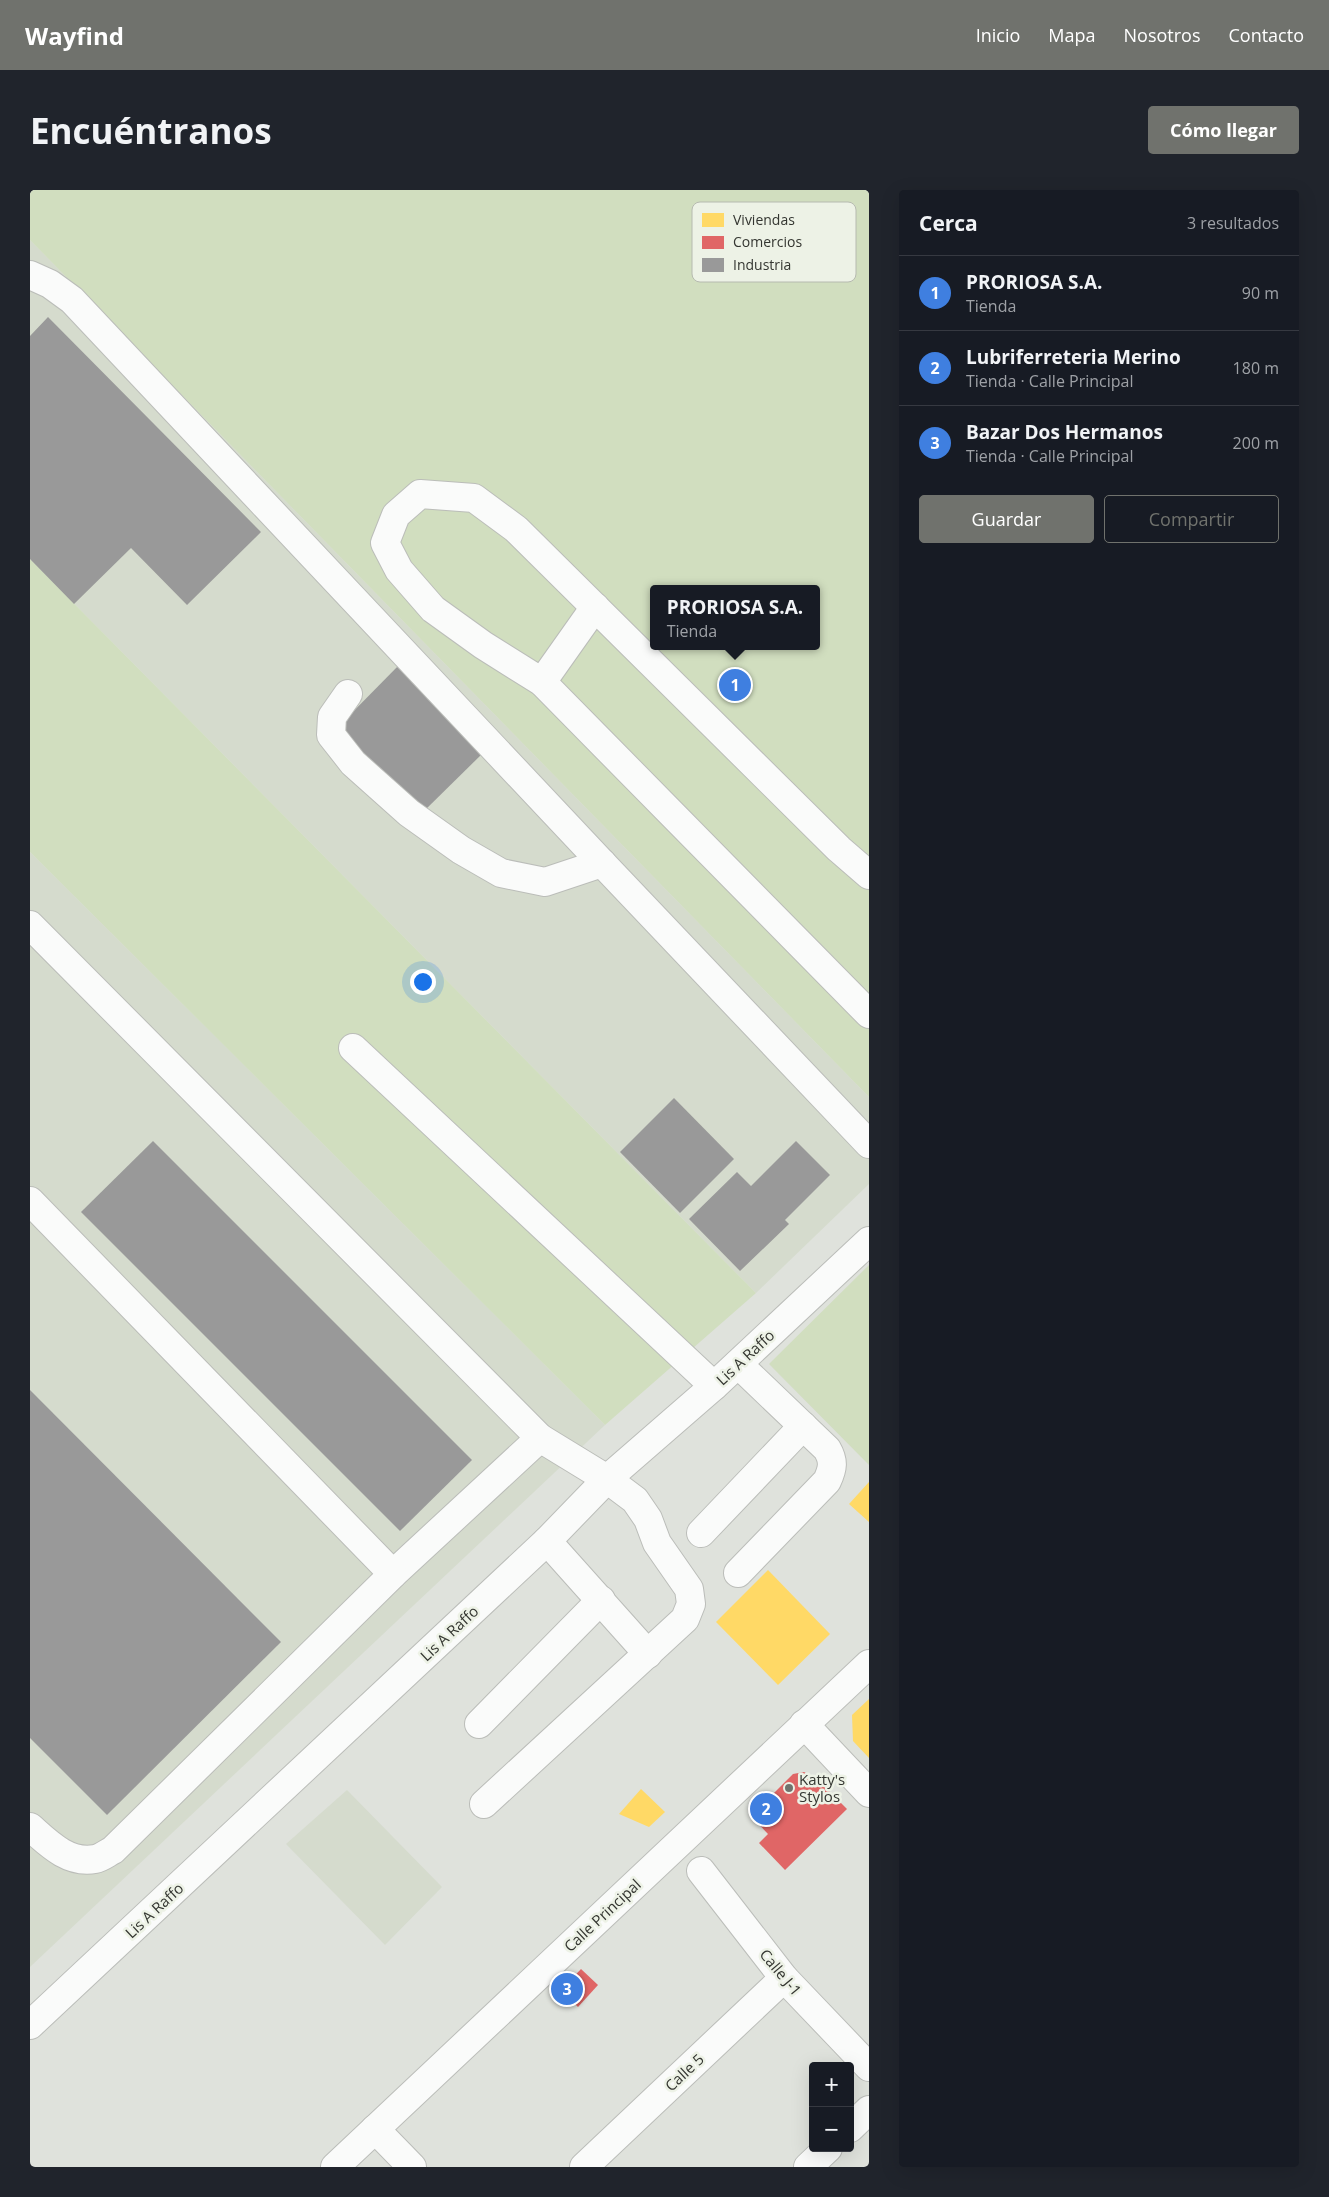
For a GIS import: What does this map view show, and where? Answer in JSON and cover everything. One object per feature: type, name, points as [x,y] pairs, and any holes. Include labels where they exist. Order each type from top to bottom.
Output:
[{"type":"street","points":[[30,275],[50,284],[72,300],[869,1144]]},
{"type":"street","points":[[869,875],[839,849],[516,529],[474,498],[420,494],[396,515],[385,543],[399,570],[433,609],[483,645],[542,682],[869,1014]]},
{"type":"street","points":[[542,682],[595,607]]},
{"type":"street","points":[[348,694],[332,718],[331,735],[354,763],[409,813],[461,850],[501,874],[545,882],[602,863]]},
{"type":"street","points":[[30,925],[540,1438],[607,1478],[635,1500],[648,1519],[657,1543],[688,1590],[691,1604],[685,1619],[484,1804]]},
{"type":"street","points":[[353,1048],[714,1386]]},
{"type":"street","points":[[30,1201],[393,1574]]},
{"type":"street","name":"Lis A Raffo","points":[[30,2026],[547,1541],[607,1478],[714,1386],[869,1241]]},
{"type":"street","points":[[738,1364],[827,1449],[832,1459],[833,1469],[827,1481],[738,1573]]},
{"type":"street","points":[[701,1533],[803,1426]]},
{"type":"street","points":[[30,1827],[56,1851],[78,1858],[95,1859],[113,1850],[393,1574],[540,1438]]},
{"type":"street","points":[[547,1541],[648,1654]]},
{"type":"street","points":[[479,1724],[601,1600]]},
{"type":"street","name":"Calle Principal","points":[[335,2167],[869,1664]]},
{"type":"street","points":[[804,1724],[869,1793]]},
{"type":"street","name":"Calle J-1","points":[[701,1870],[784,1978],[869,2067]]},
{"type":"street","name":"Calle 5","points":[[584,2167],[784,1978]]},
{"type":"street","points":[[854,2124],[869,2110]]},
{"type":"street","points":[[376,2129],[412,2167]]},
{"type":"street","points":[[808,2167],[824,2152]]},
{"type":"shaded area","points":[[30,240],[869,1097],[869,1184],[756,1293],[30,559]]},
{"type":"shaded area","points":[[30,852],[605,1425],[30,1967]]},
{"type":"shaded area","points":[[347,1790],[442,1887],[385,1945],[286,1844]]},
{"type":"green space","points":[[30,190],[869,190],[869,1097],[30,240]]},
{"type":"green space","points":[[30,559],[756,1293],[605,1425],[30,852]]},
{"type":"green space","points":[[869,1265],[869,1465],[769,1364]]},
{"type":"building: Viviendas","points":[[869,1482],[869,1522],[849,1504]]},
{"type":"building: Viviendas","points":[[768,1570],[830,1634],[778,1685],[716,1622]]},
{"type":"building: Viviendas","points":[[869,1699],[869,1758],[853,1741],[852,1715]]},
{"type":"building: Viviendas","points":[[641,1789],[665,1812],[649,1827],[619,1814]]},
{"type":"building: Comercios","points":[[804,1772],[816,1778],[847,1809],[785,1870],[759,1843],[768,1834],[751,1816],[793,1774]]},
{"type":"building: Comercios","points":[[581,1969],[598,1985],[578,2007],[561,1990]]},
{"type":"building: Industria","points":[[48,317],[261,532],[187,605],[131,548],[74,604],[30,559],[30,336]]},
{"type":"building: Industria","points":[[399,665],[484,752],[421,814],[336,729]]},
{"type":"building: Industria","points":[[674,1098],[734,1159],[680,1213],[620,1152]]},
{"type":"building: Industria","points":[[153,1141],[472,1460],[400,1531],[81,1212]]},
{"type":"building: Industria","points":[[796,1141],[830,1175],[785,1220],[789,1224],[740,1271],[689,1219],[737,1172],[751,1186]]},
{"type":"building: Industria","points":[[30,1390],[281,1642],[107,1815],[30,1738]]},
{"type":"place","name":"PRORIOSA S.A.","points":[[735,685]]},
{"type":"place","name":"Katty's Stylos","points":[[789,1788]]},
{"type":"place","name":"Lubriferreteria Merino","points":[[766,1809]]},
{"type":"place","name":"Bazar Dos Hermanos","points":[[567,1989]]}]
